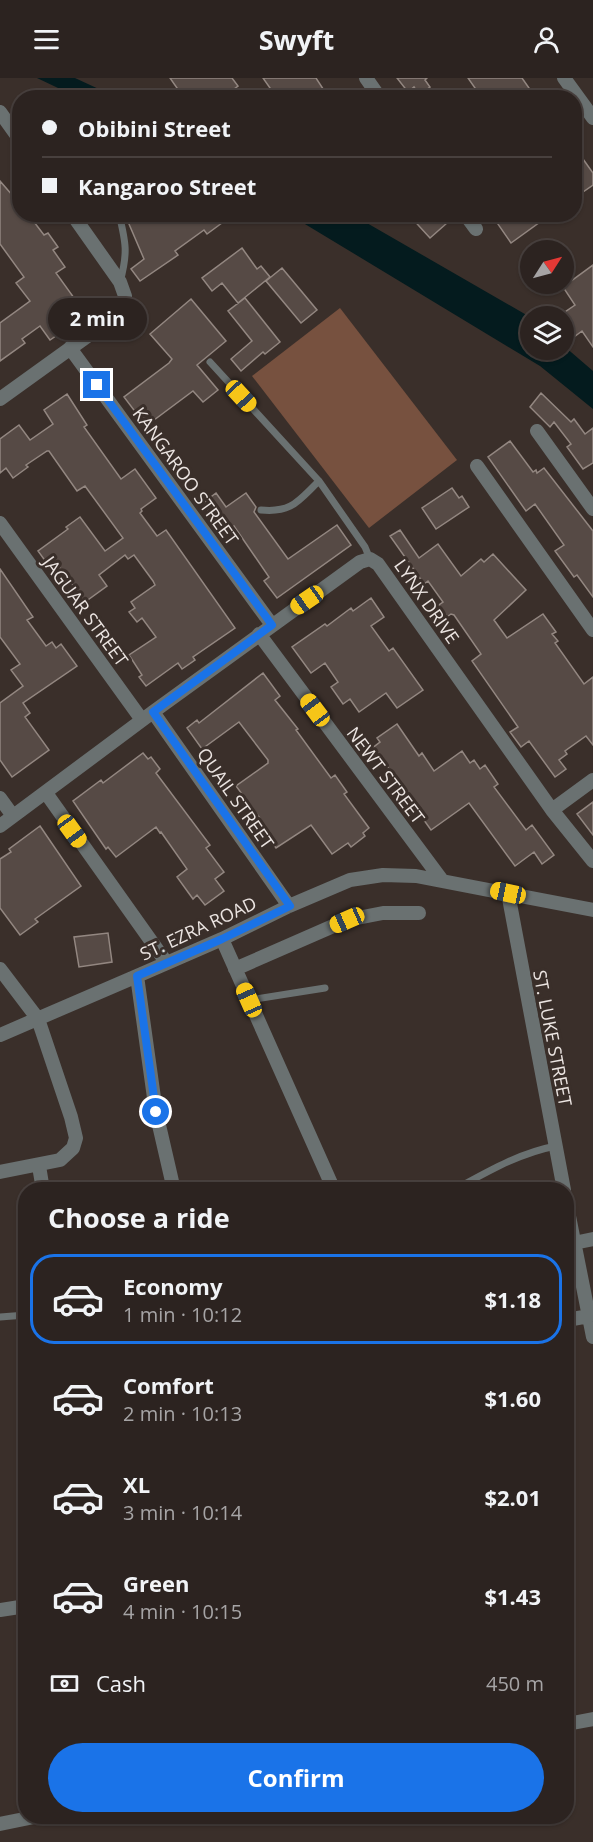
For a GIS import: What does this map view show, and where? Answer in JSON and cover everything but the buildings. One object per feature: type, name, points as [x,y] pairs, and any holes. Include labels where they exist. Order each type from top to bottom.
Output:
[{"type":"street","points":[[582,103],[593,118]]},
{"type":"street","points":[[0,112],[12,129]]},
{"type":"street","points":[[0,399],[118,314],[125,296],[120,282],[78,222]]},
{"type":"street","points":[[470,222],[476,230]]},
{"type":"street","name":"KANGAROO STREET","points":[[70,348],[272,625]]},
{"type":"street","points":[[537,431],[593,509]]},
{"type":"street","points":[[477,466],[593,630]]},
{"type":"street","name":"JAGUAR STREET","points":[[0,523],[147,716]]},
{"type":"street","name":"LYNX DRIVE","points":[[0,826],[259,634],[360,562],[370,559],[378,564],[552,810],[593,861]]},
{"type":"street","name":"NEWT STREET","points":[[259,634],[441,879]]},
{"type":"street","name":"QUAIL STREET","points":[[147,716],[290,906]]},
{"type":"street","points":[[552,810],[593,780]]},
{"type":"street","points":[[46,793],[166,962]]},
{"type":"street","points":[[0,798],[13,816]]},
{"type":"street","name":"ST. EZRA ROAD","points":[[0,1035],[222,939],[350,880],[383,875],[441,879],[593,909]]},
{"type":"street","name":"ST. LUKE STREET","points":[[508,893],[562,1182]]},
{"type":"street","points":[[235,969],[347,920],[383,913],[419,913]]},
{"type":"street","points":[[222,939],[329,1182]]},
{"type":"street","points":[[0,969],[38,1019],[76,1138],[73,1148],[60,1160],[0,1172]]},
{"type":"street","points":[[137,976],[156,1112],[172,1182]]},
{"type":"street","points":[[39,1166],[42,1182]]},
{"type":"street","points":[[593,1239],[574,1243],[593,1337]]},
{"type":"street","points":[[574,1319],[589,1316]]},
{"type":"street","points":[[0,1610],[18,1607]]},
{"type":"street","points":[[574,1723],[593,1719]]},
{"type":"street","points":[[0,1824],[18,1820]]},
{"type":"lane","points":[[120,282],[126,260],[126,243],[121,222]]},
{"type":"lane","points":[[210,362],[319,481],[365,547],[370,559]]},
{"type":"lane","points":[[261,510],[285,509],[298,502],[319,481]]},
{"type":"lane","points":[[249,1000],[325,988]]},
{"type":"lane","points":[[470,1182],[520,1156],[537,1149],[555,1146]]},
{"type":"lane","points":[[0,1317],[18,1316]]},
{"type":"shaded area","points":[[340,308],[457,460],[369,528],[252,376]]},
{"type":"water","points":[[37,78],[75,78],[101,90],[62,90]]},
{"type":"water","points":[[302,222],[365,222],[520,311],[520,354]]},
{"type":"water","points":[[574,355],[593,371],[593,409],[530,360],[574,360]]},
{"type":"route","points":[[97,385],[272,625],[153,712],[290,906],[137,976],[156,1112]]}]
